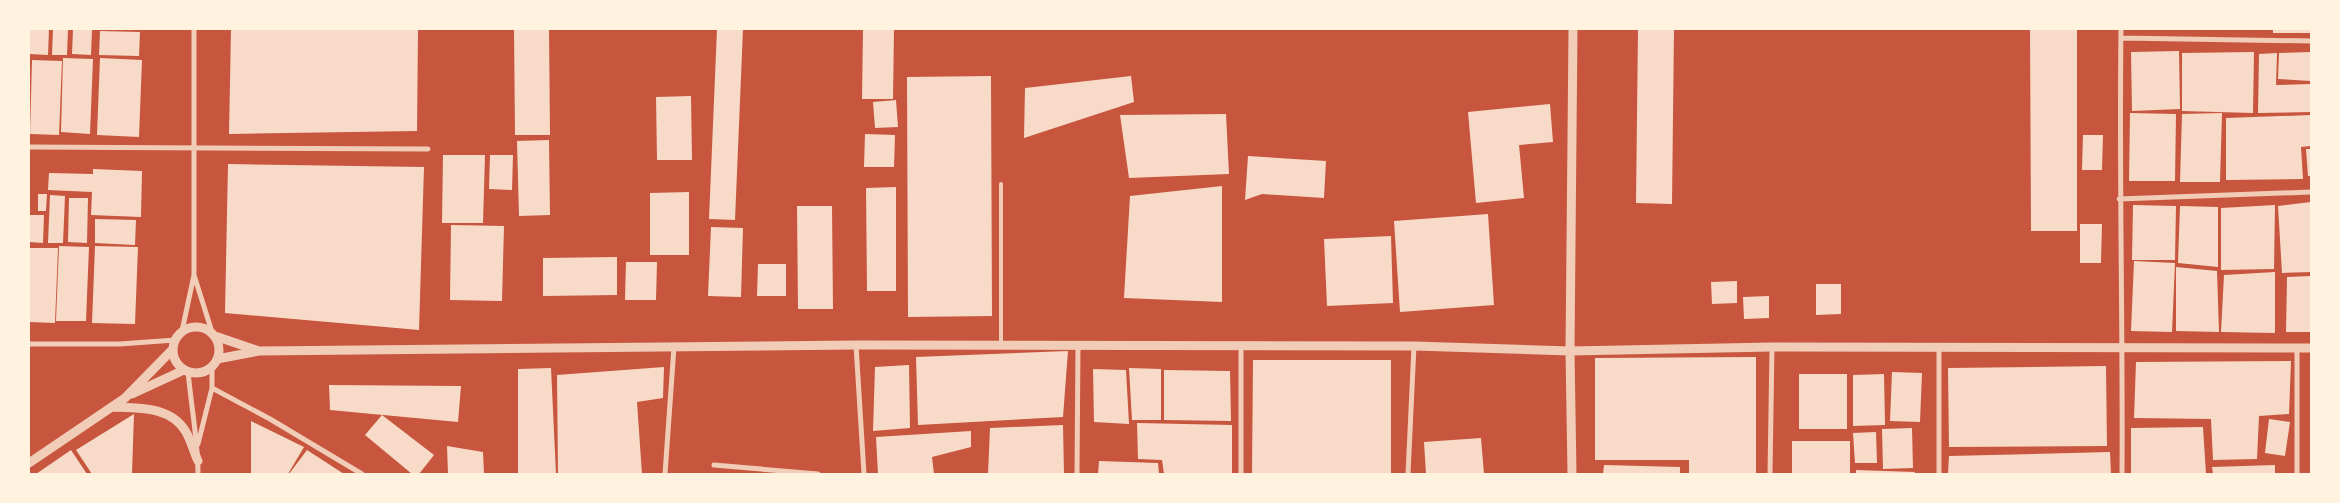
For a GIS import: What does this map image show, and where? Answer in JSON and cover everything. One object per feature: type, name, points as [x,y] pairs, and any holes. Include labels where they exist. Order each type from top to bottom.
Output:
[{"type":"street","points":[[125,398],[174,345],[182,331],[194,275],[194,29]]},
{"type":"street","points":[[1572,474],[1570,351],[1573,29]]},
{"type":"street","points":[[2121,29],[2119,199],[2123,348],[2122,474]]},
{"type":"street","points":[[2121,38],[2311,41]]},
{"type":"street","points":[[29,147],[428,149]]},
{"type":"street","points":[[2119,199],[2311,192]]},
{"type":"street","points":[[194,275],[219,352],[214,363],[212,388],[198,444],[198,474]]},
{"type":"street","points":[[182,331],[197,327],[259,351]]},
{"type":"street","points":[[29,344],[174,345]]},
{"type":"street","points":[[174,345],[178,364],[186,370],[196,373],[214,363],[259,351],[856,345],[1414,346],[1570,351],[1772,347],[2311,348]]},
{"type":"street","points":[[856,345],[864,474]]},
{"type":"street","points":[[1078,345],[1078,474]]},
{"type":"street","points":[[1241,346],[1241,474]]},
{"type":"street","points":[[1408,474],[1414,346]]},
{"type":"street","points":[[665,474],[674,347]]},
{"type":"street","points":[[1770,474],[1772,347]]},
{"type":"street","points":[[1939,348],[1939,474]]},
{"type":"street","points":[[2296,474],[2297,348]]},
{"type":"street","points":[[29,463],[125,398],[186,370]]},
{"type":"street","points":[[186,370],[194,430],[198,444]]},
{"type":"street","points":[[212,388],[270,419],[362,474]]},
{"type":"street","points":[[112,407],[154,408],[174,419],[186,431],[198,461]]},
{"type":"street","points":[[714,465],[818,474]]},
{"type":"lane","points":[[1001,184],[1001,345]]},
{"type":"building","points":[[29,29],[49,29],[48,55],[29,54]]},
{"type":"building","points":[[53,29],[68,29],[67,55],[52,55]]},
{"type":"building","points":[[73,29],[92,29],[91,55],[72,54]]},
{"type":"building","points":[[231,29],[418,29],[417,131],[229,134]]},
{"type":"building","points":[[514,29],[549,29],[550,135],[515,135]]},
{"type":"building","points":[[717,29],[743,29],[735,220],[709,219]]},
{"type":"building","points":[[863,29],[894,29],[893,99],[862,99]]},
{"type":"building","points":[[1638,29],[1674,29],[1672,204],[1636,203]]},
{"type":"building","points":[[2030,29],[2077,29],[2077,231],[2031,231]]},
{"type":"building","points":[[2273,29],[2311,29],[2311,33],[2273,33]]},
{"type":"building","points":[[100,31],[140,32],[139,56],[99,55]]},
{"type":"building","points":[[2179,51],[2180,109],[2132,111],[2131,52]]},
{"type":"building","points":[[2254,52],[2253,113],[2182,111],[2182,53]]},
{"type":"building","points":[[2311,52],[2311,81],[2278,79],[2279,53]]},
{"type":"building","points":[[2277,53],[2276,85],[2311,84],[2311,112],[2258,113],[2259,54]]},
{"type":"building","points":[[63,58],[93,59],[90,134],[61,132]]},
{"type":"building","points":[[100,58],[142,60],[139,137],[97,135]]},
{"type":"building","points":[[32,60],[62,61],[59,135],[30,134]]},
{"type":"building","points":[[991,76],[992,316],[908,317],[907,77]]},
{"type":"building","points":[[1131,76],[1134,102],[1024,138],[1025,88]]},
{"type":"building","points":[[691,96],[692,160],[657,160],[656,97]]},
{"type":"building","points":[[896,100],[898,127],[875,128],[873,102]]},
{"type":"building","points":[[1550,104],[1553,142],[1519,145],[1524,198],[1476,203],[1468,112]]},
{"type":"building","points":[[2130,113],[2176,114],[2175,181],[2129,181]]},
{"type":"building","points":[[2222,113],[2220,182],[2180,182],[2182,114]]},
{"type":"building","points":[[1226,114],[1229,174],[1129,178],[1120,115]]},
{"type":"building","points":[[2311,115],[2311,146],[2301,147],[2303,179],[2226,180],[2226,118]]},
{"type":"building","points":[[865,134],[895,135],[894,167],[864,167]]},
{"type":"building","points":[[2083,135],[2103,135],[2102,170],[2082,170]]},
{"type":"building","points":[[549,140],[550,215],[519,216],[517,141]]},
{"type":"building","points":[[2306,149],[2311,149],[2311,176],[2308,176]]},
{"type":"building","points":[[443,155],[485,155],[483,223],[442,223]]},
{"type":"building","points":[[490,155],[513,155],[512,190],[489,189]]},
{"type":"building","points":[[1248,156],[1326,161],[1324,198],[1262,194],[1245,200]]},
{"type":"building","points":[[228,164],[424,167],[419,330],[225,313]]},
{"type":"building","points":[[93,169],[142,171],[141,217],[91,215],[92,192],[48,190],[49,173],[93,174]]},
{"type":"building","points":[[1222,186],[1222,302],[1124,298],[1130,196]]},
{"type":"building","points":[[896,187],[896,291],[867,291],[866,188]]},
{"type":"building","points":[[689,192],[689,255],[650,255],[650,193]]},
{"type":"building","points":[[38,194],[47,194],[46,211],[38,211]]},
{"type":"building","points":[[50,195],[65,196],[63,243],[48,243]]},
{"type":"building","points":[[69,198],[88,198],[87,243],[68,242]]},
{"type":"building","points":[[2311,202],[2311,272],[2282,273],[2278,206]]},
{"type":"building","points":[[2133,205],[2176,206],[2175,260],[2132,260]]},
{"type":"building","points":[[2275,205],[2274,269],[2221,270],[2221,208]]},
{"type":"building","points":[[797,206],[832,206],[833,309],[798,309]]},
{"type":"building","points":[[2180,206],[2218,207],[2218,267],[2178,263]]},
{"type":"building","points":[[1488,214],[1494,305],[1400,312],[1394,221]]},
{"type":"building","points":[[29,215],[44,215],[43,243],[29,242]]},
{"type":"building","points":[[95,219],[136,220],[135,245],[95,243]]},
{"type":"building","points":[[2080,224],[2102,224],[2101,263],[2080,263]]},
{"type":"building","points":[[451,225],[504,226],[502,301],[450,300]]},
{"type":"building","points":[[711,227],[743,228],[741,297],[708,296]]},
{"type":"building","points":[[1391,236],[1393,303],[1327,306],[1324,239]]},
{"type":"building","points":[[59,246],[89,247],[86,321],[56,321]]},
{"type":"building","points":[[95,246],[138,247],[135,324],[92,323]]},
{"type":"building","points":[[29,248],[58,248],[55,323],[29,322]]},
{"type":"building","points":[[617,257],[617,295],[543,296],[543,258]]},
{"type":"building","points":[[2134,261],[2175,263],[2172,332],[2131,331]]},
{"type":"building","points":[[626,262],[657,262],[656,300],[625,300]]},
{"type":"building","points":[[758,264],[786,264],[786,296],[757,296]]},
{"type":"building","points":[[2176,267],[2217,271],[2219,332],[2176,331]]},
{"type":"building","points":[[2275,272],[2275,333],[2221,332],[2224,275]]},
{"type":"building","points":[[2311,276],[2311,332],[2286,332],[2287,277]]},
{"type":"building","points":[[1737,281],[1737,303],[1712,304],[1711,282]]},
{"type":"building","points":[[1816,284],[1841,284],[1841,314],[1816,315]]},
{"type":"building","points":[[1769,296],[1769,318],[1744,319],[1743,297]]},
{"type":"building","points":[[1068,351],[1063,417],[918,425],[916,357]]},
{"type":"building","points":[[1756,357],[1756,474],[1689,474],[1689,460],[1595,460],[1595,358]]},
{"type":"building","points":[[1253,360],[1391,360],[1391,474],[1252,474]]},
{"type":"building","points":[[2291,361],[2289,414],[2259,416],[2257,459],[2213,460],[2211,419],[2134,418],[2136,362]]},
{"type":"building","points":[[909,365],[910,428],[873,431],[875,367]]},
{"type":"building","points":[[2106,366],[2107,446],[1949,447],[1948,368]]},
{"type":"building","points":[[664,367],[663,398],[637,402],[642,474],[558,474],[557,375]]},
{"type":"building","points":[[551,368],[556,474],[518,474],[518,369]]},
{"type":"building","points":[[1129,368],[1161,369],[1161,420],[1132,420]]},
{"type":"building","points":[[1093,369],[1126,370],[1129,424],[1094,422]]},
{"type":"building","points":[[1164,370],[1230,371],[1231,421],[1164,420]]},
{"type":"building","points":[[1892,372],[1922,373],[1920,422],[1890,421]]},
{"type":"building","points":[[1799,374],[1847,374],[1847,429],[1799,429]]},
{"type":"building","points":[[1884,374],[1885,425],[1853,426],[1853,375]]},
{"type":"building","points":[[329,385],[461,386],[458,422],[330,410]]},
{"type":"building","points":[[134,414],[132,474],[92,474],[76,450]]},
{"type":"building","points":[[382,415],[434,455],[419,474],[412,474],[365,435]]},
{"type":"building","points":[[2269,419],[2290,422],[2285,456],[2265,453]]},
{"type":"building","points":[[251,421],[304,447],[288,474],[251,474]]},
{"type":"building","points":[[1137,423],[1232,425],[1232,474],[1164,474],[1162,460],[1138,459]]},
{"type":"building","points":[[1063,425],[1064,474],[988,474],[990,428]]},
{"type":"building","points":[[2203,427],[2206,474],[2131,474],[2131,428]]},
{"type":"building","points":[[1912,428],[1913,468],[1883,469],[1882,429]]},
{"type":"building","points":[[971,431],[971,447],[932,457],[934,474],[878,474],[876,437]]},
{"type":"building","points":[[1876,432],[1877,463],[1855,463],[1853,433]]},
{"type":"building","points":[[1481,438],[1484,474],[1426,474],[1424,442]]},
{"type":"building","points":[[1792,441],[1850,441],[1850,474],[1792,474]]},
{"type":"building","points":[[447,446],[483,452],[484,474],[448,474]]},
{"type":"building","points":[[71,450],[87,474],[36,474]]},
{"type":"building","points":[[307,450],[344,474],[289,474]]},
{"type":"building","points":[[2110,452],[2111,474],[1948,474],[1949,456]]},
{"type":"building","points":[[1099,461],[1158,463],[1159,474],[1098,474]]},
{"type":"building","points":[[1604,465],[1680,467],[1680,474],[1603,474]]},
{"type":"building","points":[[2275,465],[2275,474],[2213,474],[2212,467]]},
{"type":"building","points":[[1856,470],[1915,472],[1914,474],[1856,474]]}]
